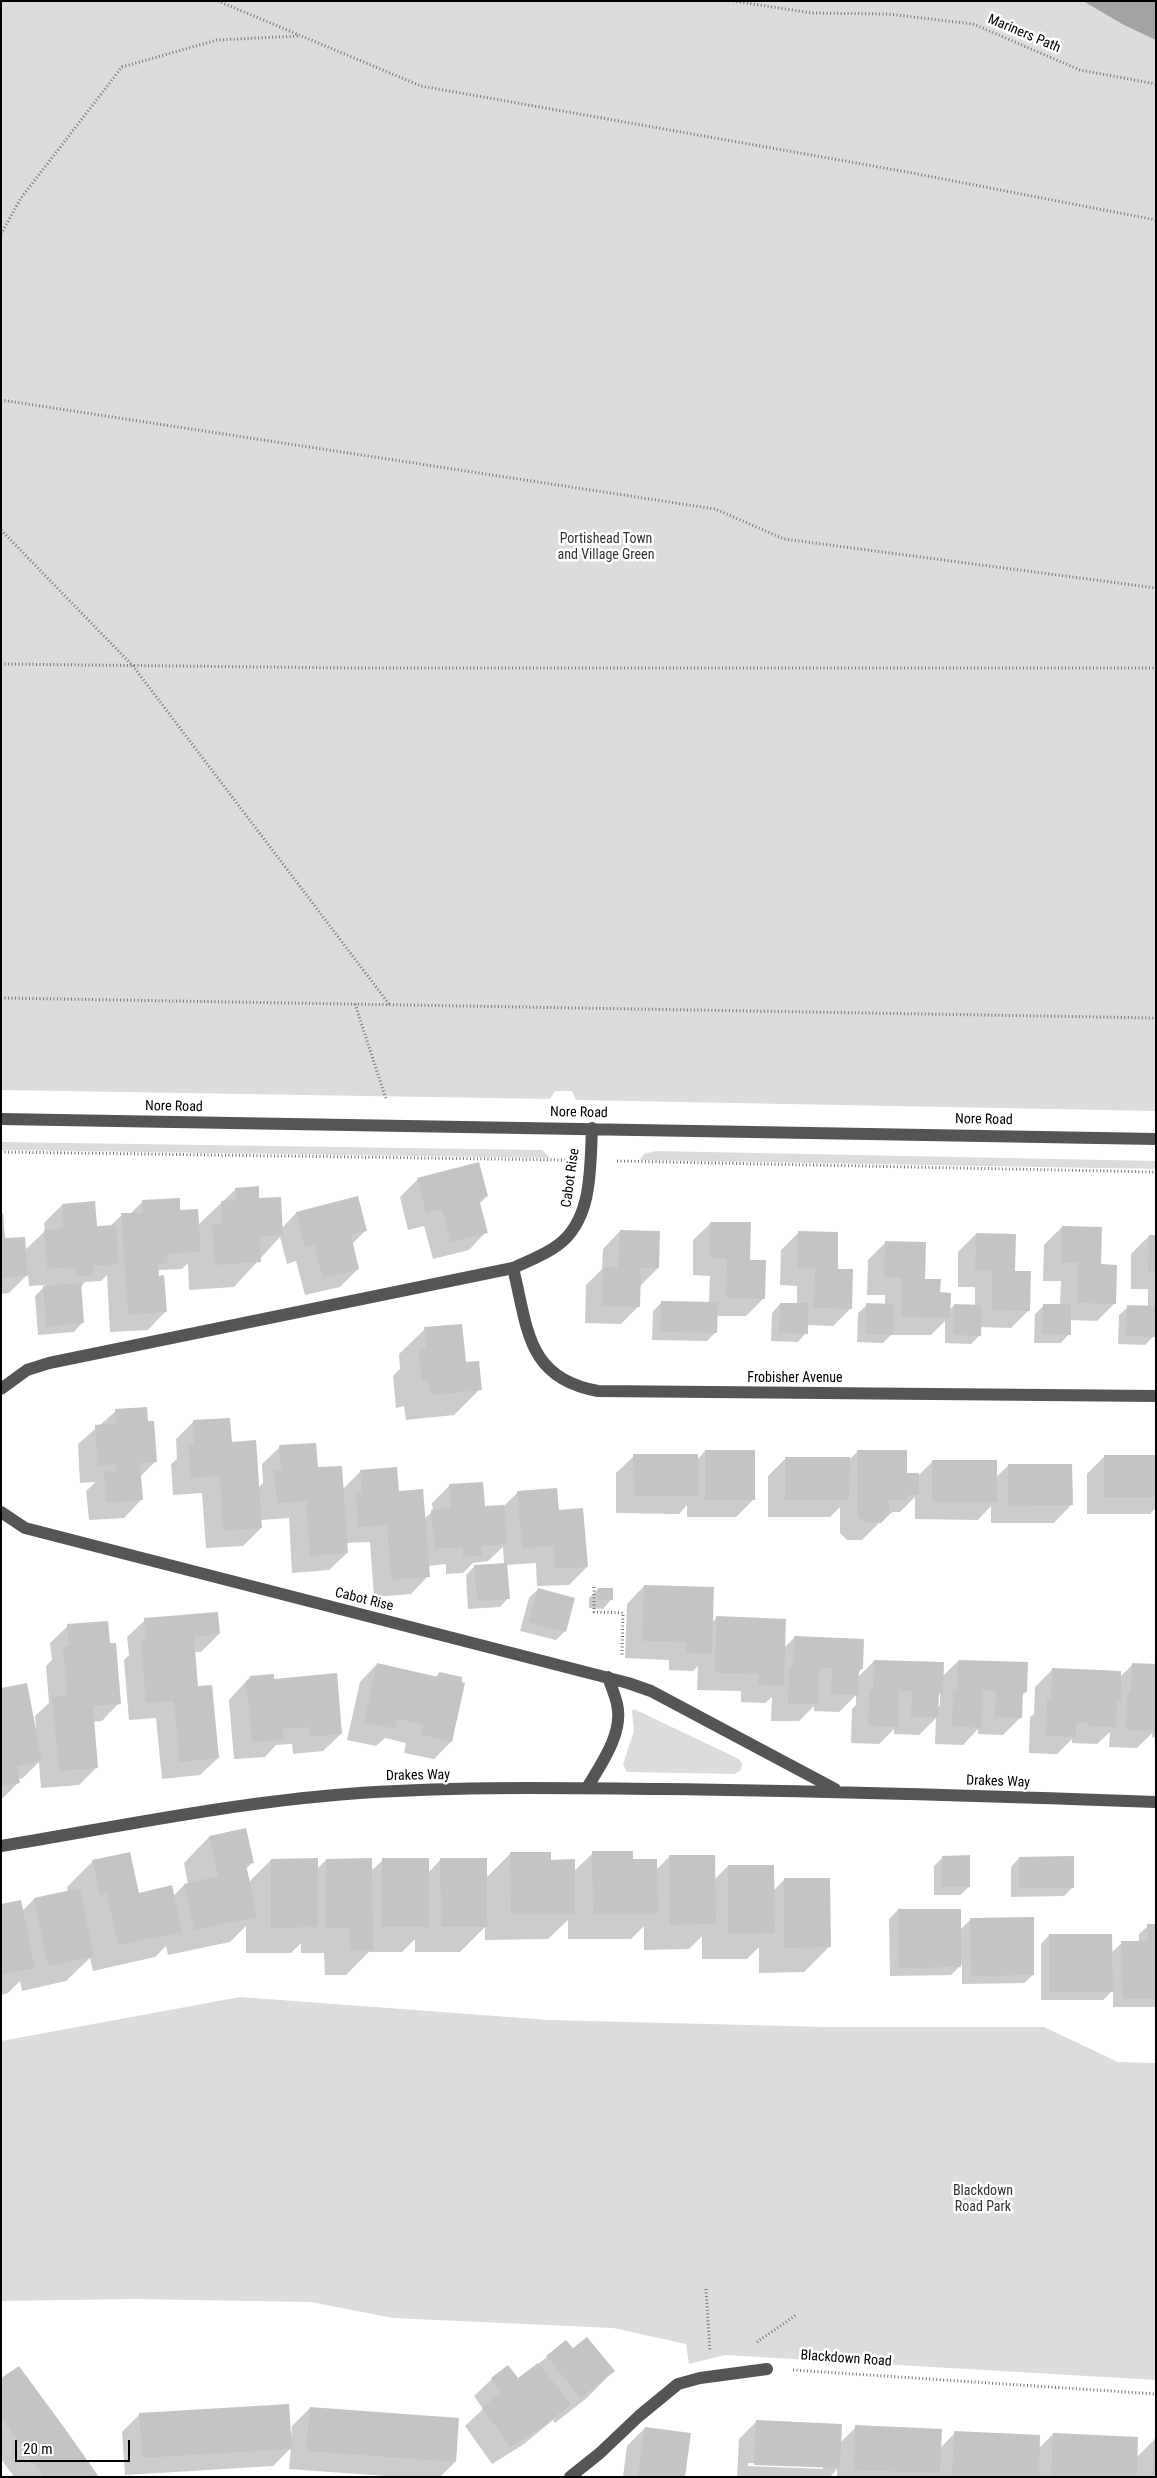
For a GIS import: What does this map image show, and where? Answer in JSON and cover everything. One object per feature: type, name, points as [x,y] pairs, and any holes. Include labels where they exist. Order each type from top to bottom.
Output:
[{"type":"street","name":"Nore Road","points":[[1,1119],[1156,1139]]},
{"type":"street","name":"Cabot Rise","points":[[1,1389],[27,1370],[49,1363],[513,1268],[557,1246],[578,1223],[588,1189],[592,1128]]},
{"type":"street","name":"Frobisher Avenue","points":[[513,1268],[532,1342],[539,1359],[560,1379],[586,1389],[598,1391],[1156,1396]]},
{"type":"street","name":"Cabot Rise","points":[[1,1512],[25,1528],[608,1678]]},
{"type":"street","name":"Drakes Way","points":[[608,1678],[656,1694],[839,1791]]},
{"type":"street","points":[[588,1788],[610,1745],[618,1722],[617,1705],[608,1678]]},
{"type":"street","name":"Drakes Way","points":[[1,1846],[290,1799],[400,1790],[588,1788],[839,1791],[1156,1802]]},
{"type":"street","points":[[570,2477],[678,2384],[700,2378],[767,2369]]},
{"type":"path","points":[[218,1],[421,86],[907,172],[1156,220]]},
{"type":"path","name":"Mariners Path","points":[[732,1],[812,13],[888,14],[973,24],[1080,70],[1156,84]]},
{"type":"path","points":[[1,234],[21,198],[122,67],[217,40],[301,36]]},
{"type":"path","points":[[1,400],[715,509],[784,539],[1156,588]]},
{"type":"path","points":[[1,530],[133,666],[389,1004]]},
{"type":"path","points":[[1,664],[133,666],[1156,668]]},
{"type":"path","points":[[1,998],[1156,1018]]},
{"type":"path","points":[[355,1004],[395,1125]]},
{"type":"path","points":[[594,1587],[594,1612],[623,1613],[621,1681]]},
{"type":"path","points":[[706,2289],[710,2335]]},
{"type":"path","name":"Blackdown Road","points":[[767,2369],[1156,2394]]},
{"type":"green space","name":"Portishead Town and Village Green","points":[[1,1],[1156,1],[1156,1111],[576,1100],[572,1091],[555,1091],[550,1099],[1,1090]]},
{"type":"green space","points":[[1,1142],[542,1150],[550,1158],[1,1150]]},
{"type":"green space","points":[[656,1151],[1156,1161],[1156,1169],[640,1160],[644,1154]]},
{"type":"green space","points":[[634,1709],[739,1759],[742,1763],[741,1770],[735,1774],[627,1772],[623,1764],[634,1731],[632,1711]]},
{"type":"green space","name":"Blackdown Road Park","points":[[240,1997],[549,2020],[827,2027],[1044,2027],[1118,2062],[1156,2063],[1156,2380],[725,2355],[689,2364],[686,2344],[613,2328],[393,2318],[311,2302],[134,2299],[1,2301],[1,2041]]},
{"type":"shaded area","points":[[1083,1],[1156,1],[1156,40],[1124,25]]},
{"type":"building","points":[[479,1162],[488,1196],[479,1199],[488,1233],[451,1242],[442,1209],[426,1213],[417,1178]]},
{"type":"building","points":[[259,1186],[259,1198],[281,1197],[283,1235],[259,1237],[261,1262],[215,1265],[212,1224],[222,1223],[221,1201],[236,1200],[235,1188]]},
{"type":"building","points":[[358,1196],[367,1231],[351,1235],[359,1269],[323,1278],[314,1245],[305,1247],[296,1212]]},
{"type":"building","points":[[180,1198],[180,1210],[198,1209],[201,1252],[167,1254],[168,1263],[158,1264],[159,1276],[164,1275],[167,1312],[128,1315],[121,1213],[143,1213],[142,1200]]},
{"type":"building","points":[[95,1201],[97,1226],[116,1225],[119,1264],[93,1266],[94,1275],[76,1277],[75,1267],[47,1269],[44,1230],[63,1228],[62,1204]]},
{"type":"building","points":[[3,1213],[5,1238],[25,1237],[28,1276],[1,1278],[1,1214]]},
{"type":"building","points":[[710,1222],[751,1222],[750,1260],[766,1260],[765,1299],[726,1298],[727,1259],[710,1258]]},
{"type":"building","points":[[1062,1226],[1102,1227],[1101,1264],[1117,1265],[1116,1304],[1077,1303],[1078,1263],[1061,1263]]},
{"type":"building","points":[[620,1230],[660,1231],[659,1268],[641,1268],[640,1307],[602,1306],[603,1267],[618,1267]]},
{"type":"building","points":[[798,1231],[838,1232],[838,1269],[853,1269],[852,1309],[814,1308],[815,1269],[797,1268]]},
{"type":"building","points":[[976,1233],[1016,1234],[1015,1271],[1031,1271],[1030,1311],[992,1310],[992,1270],[975,1270]]},
{"type":"building","points":[[1149,1235],[1156,1235],[1156,1272],[1148,1272]]},
{"type":"building","points":[[885,1241],[926,1242],[925,1279],[941,1279],[940,1292],[951,1293],[950,1318],[901,1317],[902,1278],[884,1277]]},
{"type":"building","points":[[81,1283],[84,1323],[46,1327],[43,1286]]},
{"type":"building","points":[[661,1301],[718,1302],[717,1333],[660,1332]]},
{"type":"building","points":[[780,1303],[808,1303],[808,1334],[779,1333]]},
{"type":"building","points":[[866,1303],[894,1304],[893,1335],[865,1334]]},
{"type":"building","points":[[954,1304],[982,1305],[981,1336],[953,1335]]},
{"type":"building","points":[[1043,1304],[1071,1304],[1071,1335],[1042,1334]]},
{"type":"building","points":[[1127,1305],[1155,1306],[1155,1337],[1126,1336]]},
{"type":"building","points":[[462,1324],[466,1362],[479,1361],[482,1390],[431,1395],[429,1381],[422,1382],[418,1349],[426,1348],[424,1327]]},
{"type":"building","points":[[147,1407],[148,1421],[154,1421],[157,1462],[140,1463],[143,1500],[106,1503],[104,1472],[116,1471],[115,1464],[98,1466],[95,1425],[116,1423],[115,1409]]},
{"type":"building","points":[[230,1418],[232,1442],[256,1440],[262,1528],[223,1531],[220,1476],[191,1478],[188,1445],[194,1445],[193,1420]]},
{"type":"building","points":[[316,1443],[318,1467],[342,1466],[348,1553],[310,1556],[306,1501],[277,1503],[274,1470],[281,1470],[279,1445]]},
{"type":"building","points":[[705,1450],[755,1450],[755,1500],[705,1500]]},
{"type":"building","points":[[857,1450],[907,1450],[907,1473],[919,1473],[919,1495],[907,1495],[907,1500],[889,1500],[889,1515],[881,1523],[865,1523],[857,1515]]},
{"type":"building","points":[[633,1454],[698,1454],[698,1496],[634,1496]]},
{"type":"building","points":[[1104,1455],[1156,1455],[1156,1497],[1104,1497]]},
{"type":"building","points":[[785,1457],[850,1457],[849,1500],[785,1500]]},
{"type":"building","points":[[932,1460],[997,1460],[997,1502],[932,1502]]},
{"type":"building","points":[[1008,1464],[1072,1464],[1073,1505],[1008,1506]]},
{"type":"building","points":[[397,1467],[399,1491],[423,1489],[430,1577],[391,1580],[387,1525],[358,1527],[356,1494],[362,1494],[360,1470]]},
{"type":"building","points":[[483,1482],[485,1506],[504,1505],[507,1544],[481,1546],[482,1556],[463,1557],[463,1547],[435,1549],[431,1510],[451,1508],[449,1484]]},
{"type":"building","points":[[557,1488],[559,1510],[583,1508],[588,1567],[555,1569],[553,1546],[522,1548],[517,1491]]},
{"type":"building","points":[[507,1563],[510,1599],[477,1601],[474,1565]]},
{"type":"building","points":[[644,1585],[714,1587],[712,1654],[686,1653],[686,1642],[642,1641]]},
{"type":"building","points":[[538,1588],[575,1598],[566,1632],[528,1622]]},
{"type":"building","points":[[598,1588],[613,1588],[613,1600],[597,1600]]},
{"type":"building","points":[[218,1612],[220,1634],[194,1637],[198,1686],[212,1685],[219,1758],[179,1762],[174,1701],[146,1703],[141,1641],[146,1641],[144,1618]]},
{"type":"building","points":[[716,1616],[786,1619],[784,1686],[758,1685],[759,1674],[715,1673]]},
{"type":"building","points":[[108,1621],[110,1643],[116,1643],[121,1704],[93,1706],[98,1768],[59,1771],[52,1697],[67,1696],[63,1647],[69,1646],[67,1624]]},
{"type":"building","points":[[794,1636],[864,1639],[863,1669],[859,1669],[858,1695],[831,1694],[832,1668],[819,1668],[818,1704],[788,1704],[789,1667],[793,1667]]},
{"type":"building","points":[[874,1660],[944,1662],[943,1692],[939,1692],[938,1717],[911,1717],[912,1691],[899,1691],[898,1727],[868,1726],[869,1690],[873,1689]]},
{"type":"building","points":[[958,1660],[1028,1662],[1027,1692],[1023,1692],[1022,1718],[995,1717],[996,1691],[983,1691],[982,1728],[952,1726],[953,1690],[957,1690]]},
{"type":"building","points":[[377,1663],[438,1677],[439,1672],[462,1677],[462,1682],[465,1683],[452,1742],[421,1735],[423,1725],[397,1719],[395,1729],[364,1722]]},
{"type":"building","points":[[1132,1663],[1156,1664],[1156,1731],[1126,1730],[1127,1693],[1131,1693]]},
{"type":"building","points":[[1052,1668],[1121,1671],[1121,1701],[1117,1701],[1116,1727],[1089,1726],[1089,1723],[1076,1723],[1076,1737],[1046,1736],[1047,1698],[1051,1699]]},
{"type":"building","points":[[337,1673],[342,1734],[310,1737],[310,1727],[283,1729],[284,1740],[252,1742],[246,1681],[251,1681],[250,1676],[274,1674],[274,1679]]},
{"type":"building","points":[[27,1683],[42,1761],[17,1766],[20,1783],[1,1786],[1,1688]]},
{"type":"building","points":[[246,1828],[254,1863],[246,1864],[257,1917],[194,1930],[184,1884],[218,1876],[209,1836]]},
{"type":"building","points":[[592,1851],[633,1851],[633,1859],[657,1859],[658,1914],[593,1914]]},
{"type":"building","points":[[130,1852],[139,1893],[172,1885],[182,1932],[118,1945],[107,1893],[100,1895],[92,1860]]},
{"type":"building","points":[[510,1852],[551,1852],[551,1860],[575,1859],[575,1914],[511,1914]]},
{"type":"building","points":[[669,1855],[715,1855],[716,1924],[669,1925]]},
{"type":"building","points":[[970,1855],[970,1887],[942,1887],[942,1856]]},
{"type":"building","points":[[1074,1856],[1074,1888],[1019,1888],[1019,1857]]},
{"type":"building","points":[[318,1858],[318,1927],[271,1928],[271,1859]]},
{"type":"building","points":[[372,1858],[373,1950],[350,1950],[350,1928],[326,1928],[326,1859]]},
{"type":"building","points":[[382,1858],[429,1858],[429,1927],[382,1927]]},
{"type":"building","points":[[440,1858],[487,1858],[487,1927],[441,1927]]},
{"type":"building","points":[[728,1865],[774,1865],[775,1933],[728,1934]]},
{"type":"building","points":[[784,1878],[830,1878],[831,1947],[784,1948]]},
{"type":"building","points":[[80,1888],[94,1956],[48,1966],[34,1898]]},
{"type":"building","points":[[21,1900],[35,1968],[1,1975],[1,1904]]},
{"type":"building","points":[[898,1909],[961,1909],[961,1967],[898,1968]]},
{"type":"building","points":[[1034,1917],[1034,1975],[971,1976],[970,1918]]},
{"type":"building","points":[[1147,1924],[1156,1924],[1156,1999],[1122,1999],[1121,1941],[1148,1941]]},
{"type":"building","points":[[1049,1934],[1112,1934],[1113,1992],[1049,1992]]},
{"type":"building","points":[[587,2337],[615,2371],[581,2398],[546,2356],[566,2340],[573,2348]]},
{"type":"building","points":[[538,2363],[571,2404],[543,2427],[510,2447],[482,2408],[501,2392],[491,2378],[508,2365],[518,2378]]},
{"type":"building","points":[[19,2366],[99,2477],[44,2477],[1,2418],[1,2378]]},
{"type":"building","points":[[289,2404],[292,2449],[142,2458],[139,2413]]},
{"type":"building","points":[[310,2407],[459,2418],[456,2462],[306,2451]]},
{"type":"building","points":[[756,2420],[842,2424],[840,2468],[754,2465]]},
{"type":"building","points":[[855,2425],[942,2429],[940,2473],[854,2470]]},
{"type":"building","points":[[645,2427],[691,2433],[685,2477],[638,2477]]},
{"type":"building","points":[[954,2431],[1040,2435],[1039,2477],[952,2476]]},
{"type":"building","points":[[1053,2433],[1138,2437],[1137,2477],[1051,2477]]},
{"type":"building","points":[[1154,2439],[1156,2439],[1156,2477],[1152,2477]]}]
